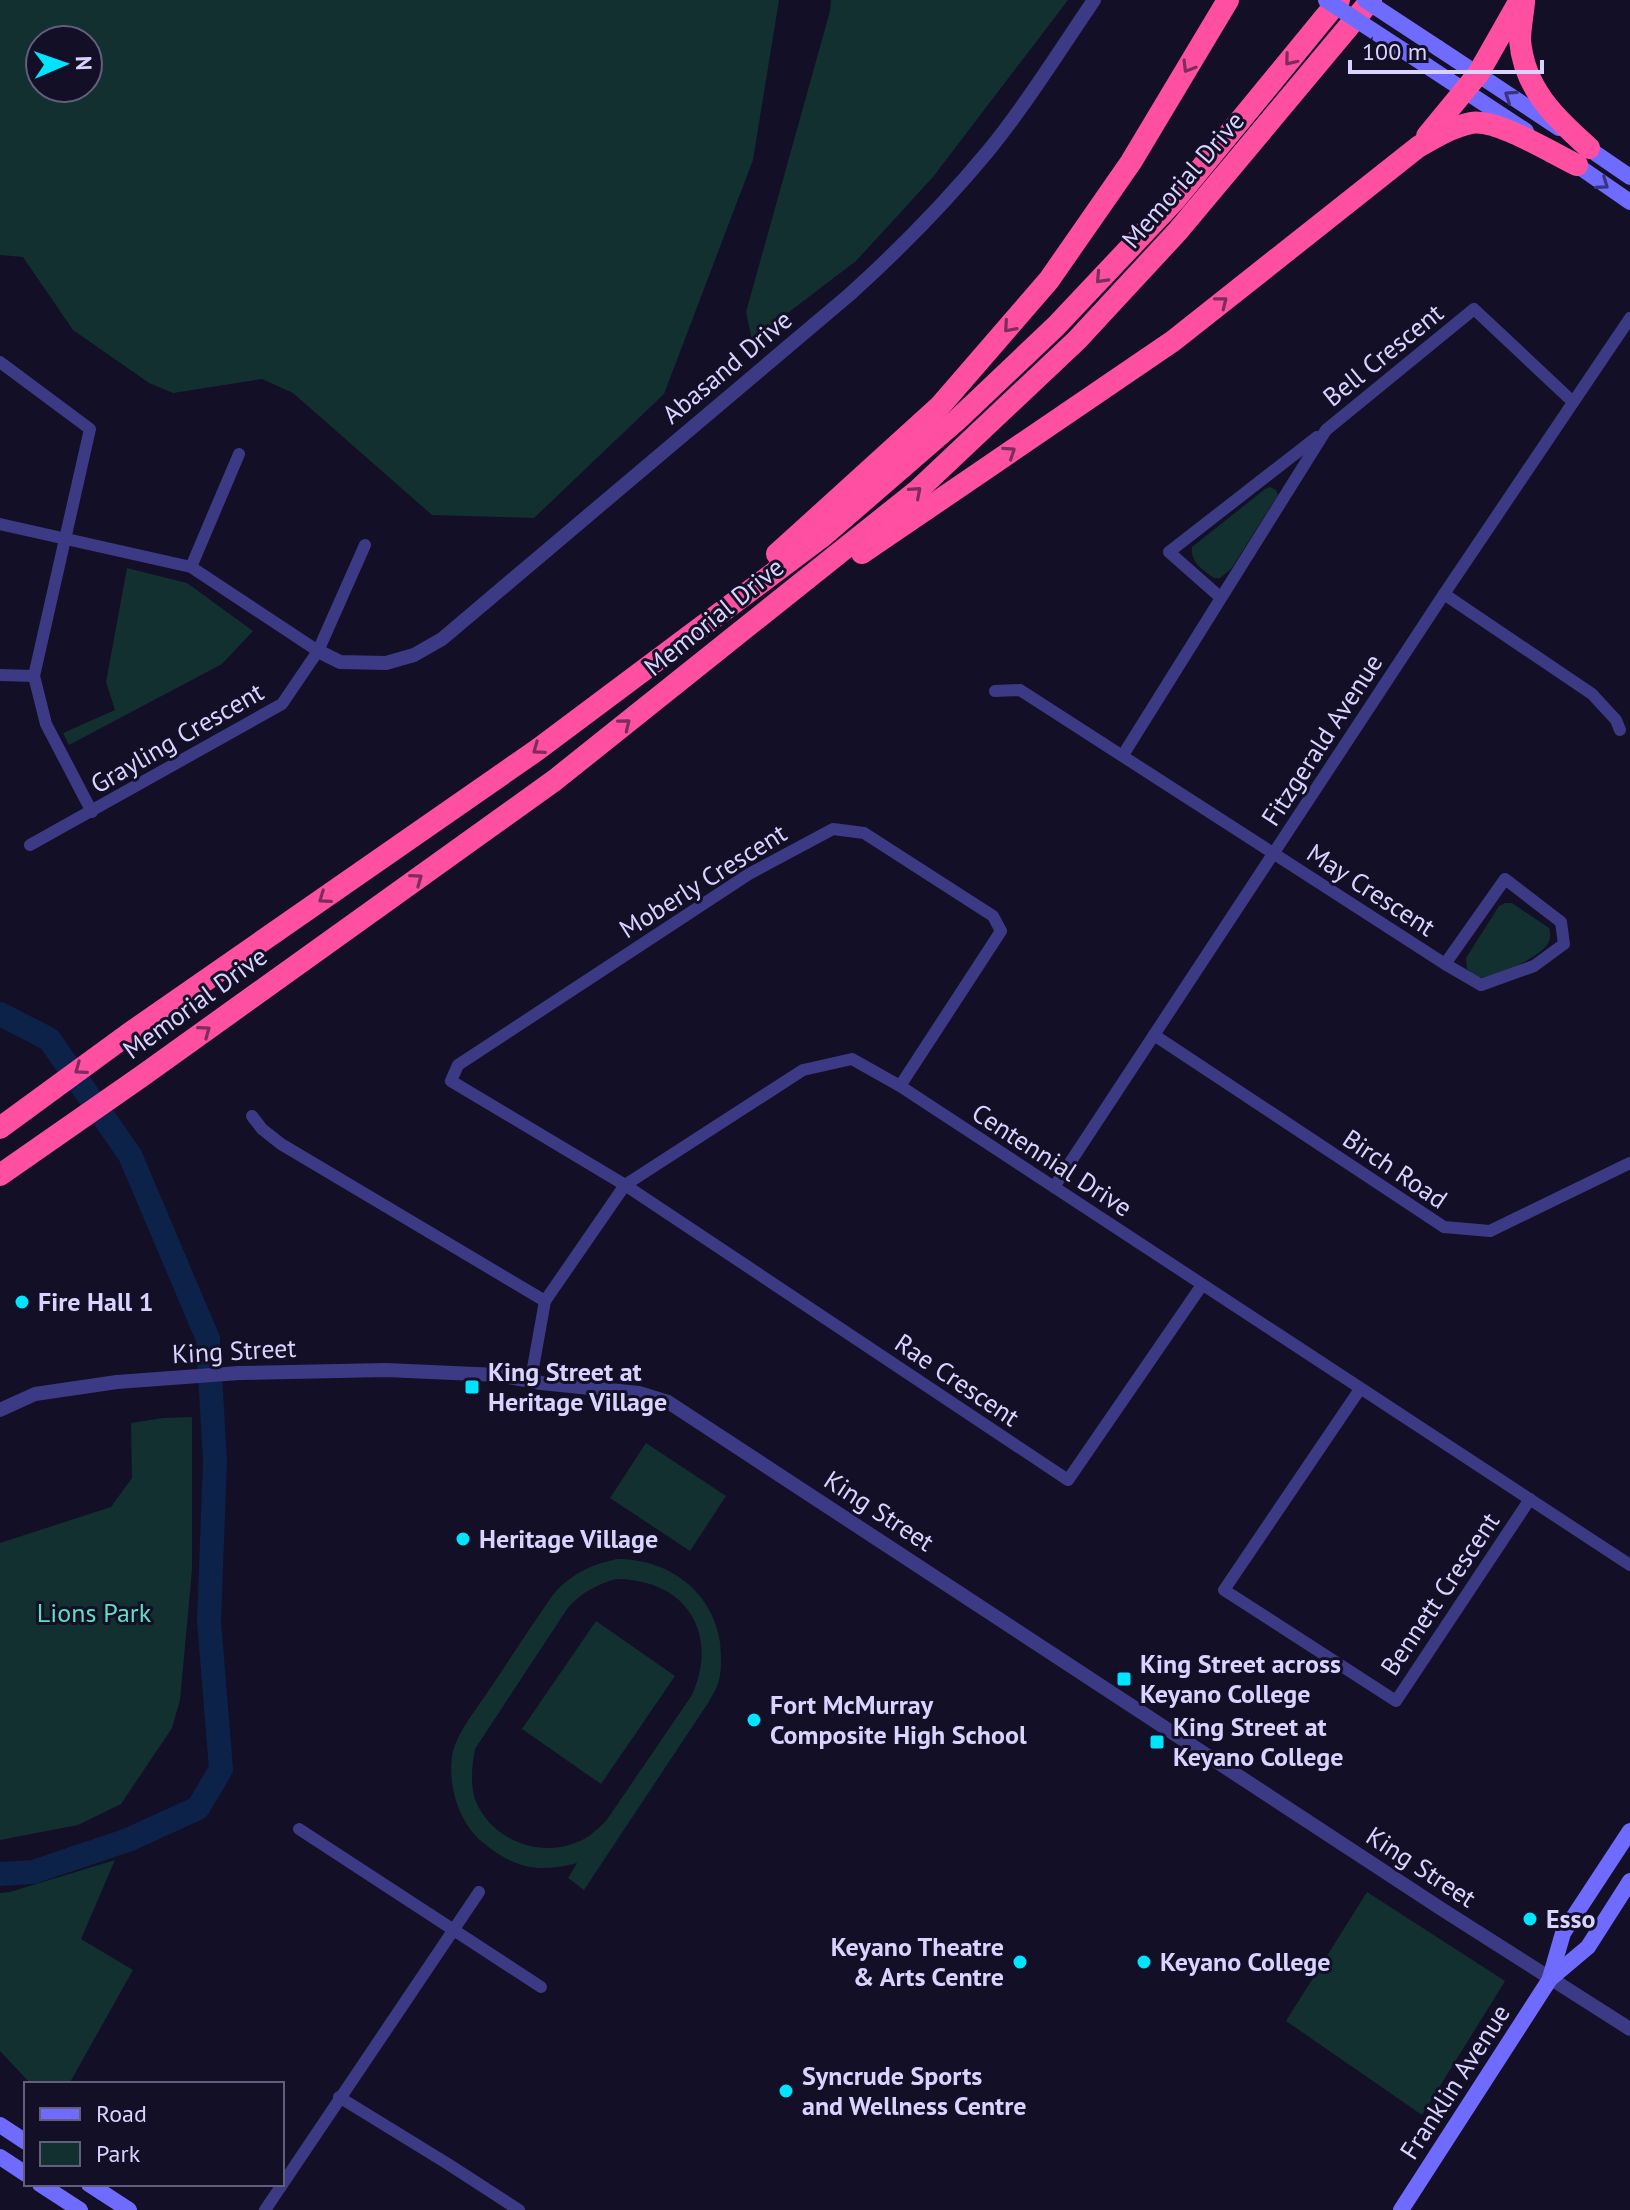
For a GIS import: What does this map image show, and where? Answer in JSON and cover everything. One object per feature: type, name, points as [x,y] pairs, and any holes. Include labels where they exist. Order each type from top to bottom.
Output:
[{"type":"highway","points":[[660,658],[940,406],[1039,292],[1131,162],[1228,0]]},
{"type":"highway","name":"Memorial Drive","points":[[0,1128],[127,1035],[537,750],[823,536],[957,420],[1056,326],[1174,201],[1339,0]]},
{"type":"highway","name":"Memorial Drive","points":[[0,1175],[555,780],[918,490],[1077,340],[1178,231],[1368,0]]},
{"type":"highway","points":[[1418,147],[1472,82],[1522,0]]},
{"type":"highway","points":[[1522,0],[1520,39],[1529,80],[1583,157]]},
{"type":"highway","points":[[714,653],[1173,341],[1418,147],[1448,130],[1474,122],[1497,125],[1583,157]]},
{"type":"highway","points":[[0,1119],[33,1103]]},
{"type":"highway","points":[[0,1192],[61,1133]]},
{"type":"main road","points":[[1326,0],[1427,66],[1472,82]]},
{"type":"main road","points":[[1368,0],[1438,48],[1472,82],[1583,157],[1630,202]]},
{"type":"main road","points":[[1583,157],[1630,177]]},
{"type":"main road","name":"Franklin Avenue","points":[[1401,2210],[1550,1979],[1563,1933],[1630,1831]]},
{"type":"main road","name":"Franklin Avenue","points":[[1550,1979],[1588,1947],[1630,1881]]},
{"type":"main road","points":[[0,2125],[24,2141]]},
{"type":"main road","points":[[0,2157],[24,2173]]},
{"type":"main road","points":[[43,2186],[80,2210]]},
{"type":"main road","points":[[92,2186],[129,2210]]},
{"type":"street","name":"Abasand Drive","points":[[318,651],[340,662],[386,663],[414,655],[454,629],[891,257],[989,149],[1094,0]]},
{"type":"street","name":"Bell Crescent","points":[[1220,597],[1169,552],[1326,430],[1474,309],[1573,402]]},
{"type":"street","name":"Fitzgerald Avenue","points":[[1054,1187],[1444,594],[1630,318]]},
{"type":"street","name":"Grayling Crescent","points":[[0,362],[90,429],[34,676],[46,724],[92,812],[282,704],[318,651],[365,545]]},
{"type":"street","name":"Bell Crescent","points":[[1123,755],[1326,430]]},
{"type":"street","points":[[191,567],[239,454]]},
{"type":"street","points":[[0,524],[191,567],[318,651]]},
{"type":"street","points":[[1444,594],[1592,694],[1616,720],[1620,730]]},
{"type":"street","points":[[0,675],[34,676]]},
{"type":"street","points":[[995,691],[1020,690],[1273,853]]},
{"type":"street","points":[[30,845],[92,812]]},
{"type":"street","name":"Moberly Crescent","points":[[625,1185],[451,1081],[458,1065],[749,874],[833,829],[864,833],[993,916],[1001,931],[900,1086]]},
{"type":"street","name":"May Crescent","points":[[1273,853],[1445,964],[1481,985],[1534,966],[1564,944],[1561,922],[1505,879],[1445,964]]},
{"type":"street","name":"Birch Road","points":[[1154,1035],[1444,1227],[1490,1231],[1630,1163]]},
{"type":"street","name":"Centennial Drive","points":[[531,1379],[545,1301],[625,1185],[803,1070],[852,1059],[900,1086],[1630,1564]]},
{"type":"street","points":[[252,1116],[262,1129],[281,1144],[545,1301]]},
{"type":"street","name":"Rae Crescent","points":[[625,1185],[1068,1480],[1202,1285]]},
{"type":"street","name":"King Street","points":[[0,1410],[35,1394],[58,1389],[177,1377],[401,1370],[498,1375],[541,1383],[639,1393],[668,1402],[1630,2029]]},
{"type":"street","name":"Bennett Crescent","points":[[1360,1389],[1224,1590],[1396,1701],[1530,1499]]},
{"type":"street","points":[[299,1829],[541,1987]]},
{"type":"street","points":[[284,2181],[479,1892]]},
{"type":"street","points":[[339,2097],[519,2210]]},
{"type":"street","points":[[265,2210],[281,2186]]},
{"type":"green space","points":[[0,0],[779,0],[753,160],[664,394],[534,518],[432,515],[293,393],[262,379],[173,393],[149,383],[73,330],[23,257],[0,255]]},
{"type":"green space","points":[[831,0],[1068,0],[933,177],[856,261],[752,340],[746,312]]},
{"type":"green space","points":[[1270,487],[1278,495],[1231,569],[1220,578],[1214,578],[1195,561],[1192,547]]},
{"type":"green space","points":[[127,568],[187,583],[253,631],[222,664],[69,745],[63,733],[115,710],[106,682]]},
{"type":"green space","points":[[1512,903],[1549,928],[1549,942],[1541,951],[1514,968],[1493,976],[1477,977],[1467,969],[1466,958],[1499,906]]},
{"type":"green space","name":"Lions Park","points":[[192,1417],[192,1570],[180,1700],[172,1728],[121,1804],[78,1825],[0,1840],[0,1543],[111,1507],[132,1478],[131,1423]]},
{"type":"green space","points":[[646,1443],[726,1496],[690,1551],[610,1498]]},
{"type":"green space","points":[[617,1559],[636,1560],[670,1572],[697,1593],[708,1607],[715,1624],[720,1642],[721,1671],[708,1703],[584,1890],[568,1878],[577,1863],[551,1868],[529,1867],[497,1853],[477,1837],[468,1827],[457,1803],[451,1764],[463,1728],[552,1596],[573,1576]],"holes":[[[608,1581],[640,1581],[661,1588],[678,1599],[690,1613],[702,1650],[700,1672],[692,1695],[606,1821],[588,1837],[560,1847],[545,1848],[516,1841],[491,1824],[475,1799],[472,1786],[475,1749],[572,1603]]]},
{"type":"green space","points":[[596,1621],[675,1676],[601,1784],[522,1729]]},
{"type":"green space","points":[[115,1860],[81,1939],[133,1970],[70,2082],[29,2082],[0,2051],[0,1893]]},
{"type":"green space","points":[[1367,1892],[1505,1981],[1422,2115],[1286,2021]]},
{"type":"waterway","points":[[0,1014],[49,1039],[130,1155],[208,1339],[215,1461],[209,1621],[221,1769],[198,1808],[128,1840],[33,1872],[0,1874]]},
{"type":"place","name":"Fire Hall 1","points":[[22,1302]]},
{"type":"place","name":"King Street at Heritage Village","points":[[472,1387]]},
{"type":"place","name":"Heritage Village","points":[[463,1539]]},
{"type":"place","name":"King Street across Keyano College","points":[[1124,1679]]},
{"type":"place","name":"Fort McMurray Composite High School","points":[[754,1720]]},
{"type":"place","name":"King Street at Keyano College","points":[[1157,1742]]},
{"type":"place","name":"Esso","points":[[1530,1919]]},
{"type":"place","name":"Keyano Theatre & Arts Centre","points":[[1020,1962]]},
{"type":"place","name":"Keyano College","points":[[1144,1962]]},
{"type":"place","name":"Syncrude Sports and Wellness Centre","points":[[786,2091]]}]
